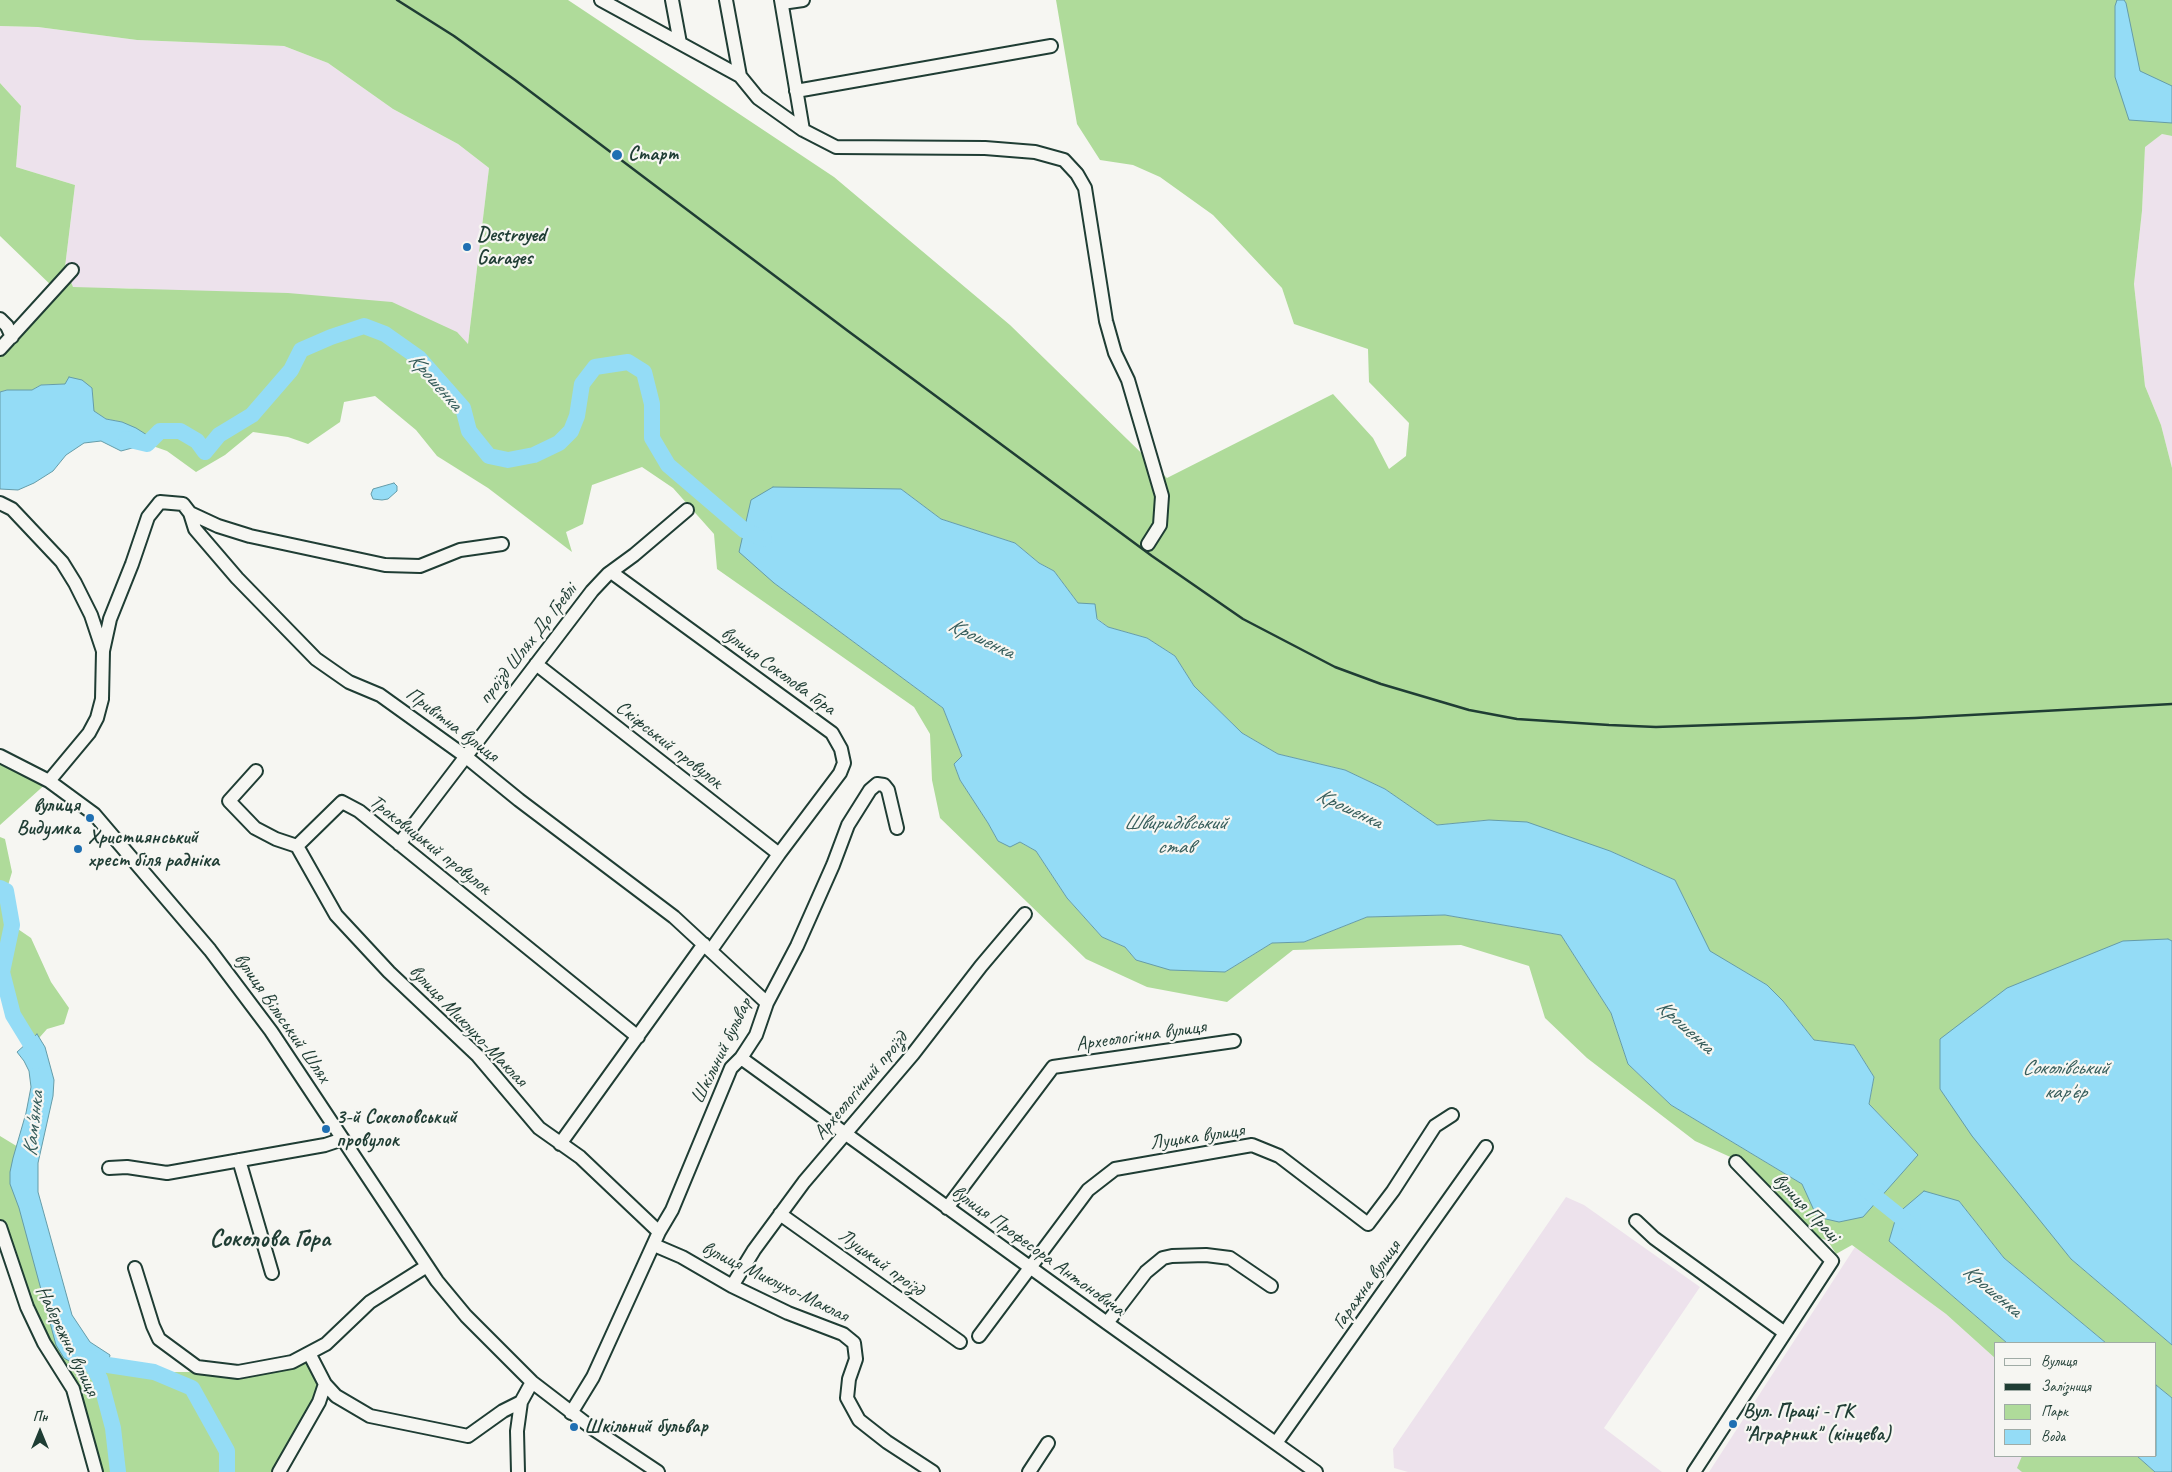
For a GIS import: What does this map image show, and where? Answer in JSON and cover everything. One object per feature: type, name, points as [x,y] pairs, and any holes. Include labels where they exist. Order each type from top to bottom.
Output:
[{"type":"street","points":[[601,0],[740,76],[758,98],[803,130],[836,147],[985,148],[1035,152],[1064,160],[1085,188],[1106,322],[1115,353],[1128,380],[1162,496],[1160,525],[1148,544]]},
{"type":"street","points":[[672,0],[680,43]]},
{"type":"street","points":[[726,0],[740,76]]},
{"type":"street","points":[[803,0],[781,2],[803,130]]},
{"type":"street","points":[[796,91],[1051,46]]},
{"type":"street","points":[[0,349],[72,270]]},
{"type":"street","points":[[0,319],[7,326],[12,337]]},
{"type":"street","points":[[49,781],[89,733],[97,718],[102,699],[103,651],[110,619],[148,517],[160,502],[183,504],[190,513],[218,526],[250,536],[385,565],[420,566],[460,550],[502,544]]},
{"type":"street","points":[[0,503],[12,509],[62,562],[76,583],[91,615],[103,651]]},
{"type":"street","name":"проїзд Шлях До Греблі","points":[[399,844],[592,591],[611,572],[634,556],[687,510]]},
{"type":"street","name":"Привітна вулиця","points":[[190,513],[195,529],[237,578],[316,659],[349,682],[380,695],[465,756],[519,800],[674,917],[708,947]]},
{"type":"street","name":"вулиця Соколова Гора","points":[[560,1144],[638,1037],[840,773],[844,763],[832,733],[611,572]]},
{"type":"street","name":"Скіфський провулок","points":[[536,664],[778,854]]},
{"type":"street","name":"вулиця Вільський Шлях","points":[[0,756],[49,781],[97,818],[210,950],[261,1017],[427,1266],[466,1316],[532,1382],[571,1413],[658,1472]]},
{"type":"street","points":[[256,771],[229,801],[255,828],[276,839],[297,846]]},
{"type":"street","name":"Шкільний бульвар","points":[[571,1413],[593,1377],[659,1232],[672,1210],[731,1068],[741,1058],[756,1035],[768,1003],[797,946],[833,865],[848,825],[870,790],[877,784],[884,785],[888,790],[897,828]]},
{"type":"street","name":"Троковицький провулок","points":[[297,846],[342,802],[359,811],[638,1037]]},
{"type":"street","name":"вулиця Миклухо-Маклая","points":[[297,846],[336,915],[389,972],[478,1056],[538,1128],[580,1157],[659,1232]]},
{"type":"street","name":"Археологічний проїзд","points":[[732,1286],[754,1250],[804,1182],[913,1054],[981,966],[1025,914]]},
{"type":"street","points":[[708,947],[768,1003]]},
{"type":"street","name":"Археологічна вулиця","points":[[947,1208],[1053,1067],[1234,1041]]},
{"type":"street","name":"вулиця Професора Антоновича","points":[[741,1058],[1107,1324],[1316,1472]]},
{"type":"street","name":"Луцька вулиця","points":[[979,1336],[1088,1190],[1115,1168],[1252,1145],[1279,1156],[1368,1224],[1428,1135],[1436,1126],[1452,1115]]},
{"type":"street","points":[[109,1168],[128,1167],[168,1173],[325,1146],[343,1139]]},
{"type":"street","name":"Гаражна вулиця","points":[[1276,1444],[1486,1147]]},
{"type":"street","points":[[239,1160],[272,1273]]},
{"type":"street","name":"вулиця Праці","points":[[1694,1472],[1832,1261],[1736,1162]]},
{"type":"street","name":"Луцький проїзд","points":[[780,1214],[960,1342]]},
{"type":"street","points":[[1636,1221],[1654,1238],[1785,1333]]},
{"type":"street","name":"Набережна вулиця","points":[[0,1227],[27,1307],[44,1342],[73,1389],[96,1472]]},
{"type":"street","name":"вулиця Миклухо-Маклая","points":[[654,1245],[788,1313],[843,1334],[854,1343],[856,1359],[849,1379],[847,1398],[859,1420],[887,1442],[933,1472]]},
{"type":"street","points":[[1107,1324],[1146,1272],[1163,1258],[1180,1254],[1230,1258],[1272,1286]]},
{"type":"street","points":[[135,1268],[153,1326],[159,1339],[197,1367],[238,1372],[292,1362],[326,1344],[370,1302],[427,1266]]},
{"type":"street","points":[[309,1353],[325,1384],[336,1396],[370,1416],[468,1436],[503,1411],[521,1402]]},
{"type":"street","points":[[518,1472],[517,1431],[521,1402],[532,1382]]},
{"type":"street","points":[[279,1472],[319,1402],[325,1384]]},
{"type":"street","points":[[1029,1472],[1048,1444]]},
{"type":"shaded area","points":[[0,26],[38,27],[137,40],[284,46],[328,63],[393,109],[458,144],[489,168],[468,344],[129,288],[73,288],[65,267],[75,185],[16,167],[21,106],[0,83]]},
{"type":"shaded area","points":[[2162,134],[2172,136],[2172,468],[2161,425],[2145,386],[2134,284],[2142,211],[2145,146]]},
{"type":"shaded area","points":[[1566,1197],[1584,1205],[1700,1287],[1604,1428],[1662,1472],[1408,1472],[1394,1468],[1393,1449]]},
{"type":"shaded area","points":[[1855,1247],[1946,1314],[1994,1357],[1994,1457],[2026,1457],[2026,1472],[1709,1472]]},
{"type":"green space","points":[[0,0],[568,0],[834,177],[1010,325],[1167,478],[1333,394],[1373,438],[1389,469],[1406,456],[1409,423],[1369,382],[1368,349],[1294,324],[1282,288],[1213,215],[1160,177],[1133,165],[1100,160],[1077,124],[1056,0],[2172,0],[2172,136],[2162,134],[2145,147],[2142,211],[2134,284],[2145,386],[2161,425],[2172,468],[2172,941],[2122,941],[1940,1089],[2071,1259],[2172,1345],[2172,1398],[2157,1386],[2157,1342],[2105,1342],[2004,1258],[1959,1201],[1889,1241],[2006,1342],[1994,1342],[1994,1357],[1946,1314],[1852,1245],[1836,1254],[1828,1241],[1815,1236],[1737,1160],[1695,1141],[1587,1058],[1545,1018],[1529,966],[1461,945],[1293,950],[1227,1002],[1147,987],[1086,959],[940,818],[932,780],[930,734],[914,707],[717,569],[714,534],[673,488],[642,467],[592,485],[583,524],[566,532],[572,552],[488,488],[437,456],[416,430],[375,396],[344,402],[340,422],[308,444],[288,437],[253,432],[225,455],[196,472],[167,451],[147,444],[147,435],[122,422],[106,419],[93,411],[92,388],[65,384],[41,385],[32,390],[7,390],[0,392],[0,349],[55,289],[0,236],[0,83],[21,106],[16,167],[75,185],[65,267],[73,287],[288,293],[392,302],[457,332],[468,344],[489,168],[458,144],[393,109],[328,63],[284,46],[137,40],[38,27],[0,26]],"holes":[[[901,489],[941,519],[1015,543],[1039,563],[1054,571],[1078,603],[1108,627],[1147,638],[1175,656],[1194,686],[1242,733],[1278,754],[1345,770],[1385,789],[1437,825],[1489,820],[1610,851],[1675,880],[1709,951],[1767,985],[1783,1001],[1814,1040],[1854,1045],[1874,1077],[1869,1104],[1918,1155],[1818,1217],[1802,1184],[1671,1105],[1628,1064],[1611,1013],[1561,935],[1445,915],[1367,917],[1304,942],[1272,943],[1225,972],[1136,960],[1125,947],[1102,937],[1067,898],[1036,851],[1020,842],[998,841],[960,780],[954,764],[962,756],[943,708],[774,583]]]},
{"type":"green space","points":[[0,756],[49,781],[0,825]]},
{"type":"green space","points":[[0,837],[5,839],[12,872],[6,892],[12,925],[31,938],[51,982],[69,1008],[64,1024],[47,1029],[32,1046],[13,1015],[2,972],[7,947],[0,947]]},
{"type":"green space","points":[[0,1136],[28,1153],[35,1242],[88,1358],[108,1365],[154,1372],[191,1372],[197,1367],[238,1372],[309,1353],[325,1384],[279,1472],[96,1472],[84,1424],[44,1343],[0,1227]]},
{"type":"green space","points":[[2022,1457],[2138,1457],[2155,1472],[2022,1472],[2017,1468]]},
{"type":"water","points":[[2117,0],[2124,0],[2126,3],[2140,71],[2172,86],[2172,123],[2129,120],[2115,77],[2115,6]]},
{"type":"water","points":[[69,377],[82,380],[92,388],[94,411],[106,419],[122,422],[136,428],[147,435],[147,444],[121,451],[101,441],[84,443],[66,455],[53,471],[34,483],[18,490],[0,489],[0,392],[7,390],[32,390],[41,385],[65,384]]},
{"type":"water","points":[[394,483],[397,486],[397,491],[388,499],[373,499],[371,494],[373,489]]},
{"type":"water","name":"Швиридівський став","points":[[773,487],[901,489],[941,519],[1015,543],[1039,563],[1054,571],[1078,603],[1095,604],[1097,619],[1108,627],[1147,638],[1175,656],[1194,686],[1242,733],[1278,754],[1345,770],[1385,789],[1437,825],[1489,820],[1527,822],[1610,851],[1675,880],[1710,951],[1767,985],[1783,1001],[1814,1040],[1854,1045],[1874,1077],[1869,1104],[1918,1155],[1863,1217],[1839,1222],[1817,1217],[1802,1184],[1671,1105],[1628,1064],[1611,1013],[1561,935],[1445,915],[1367,917],[1304,942],[1272,943],[1225,972],[1170,970],[1136,960],[1125,947],[1102,937],[1067,898],[1036,851],[1020,842],[1010,847],[998,841],[960,780],[954,764],[962,756],[943,708],[774,583],[739,552],[751,500]]},
{"type":"water","name":"Соколівський кар'єр","points":[[2168,939],[2172,941],[2172,1345],[2071,1259],[1972,1136],[1940,1089],[1940,1039],[2007,988],[2123,941]]},
{"type":"water","points":[[37,1034],[45,1047],[54,1080],[53,1096],[38,1163],[38,1192],[72,1315],[90,1342],[110,1355],[108,1365],[100,1379],[64,1358],[56,1345],[19,1208],[10,1184],[13,1158],[26,1113],[31,1087],[29,1071],[17,1052]]},
{"type":"water","points":[[1924,1191],[1959,1201],[2004,1258],[2105,1342],[2006,1342],[1889,1241],[1897,1214]]},
{"type":"water","points":[[2157,1386],[2172,1398],[2172,1472],[2155,1472],[2138,1457],[2157,1457]]},
{"type":"waterway","name":"Крошенка","points":[[126,439],[147,444],[160,431],[180,431],[197,441],[205,452],[219,435],[252,415],[291,370],[301,350],[364,326],[385,334],[419,358],[463,408],[469,431],[489,456],[508,460],[534,455],[559,443],[571,431],[577,416],[582,384],[595,367],[628,362],[644,372],[652,404],[652,438],[668,465],[744,530],[764,539]]},
{"type":"waterway","name":"Кам'янка","points":[[0,888],[6,891],[12,925],[2,972],[13,1015],[32,1046],[35,1061]]},
{"type":"waterway","name":"Крошенка","points":[[1862,1186],[1913,1227]]},
{"type":"waterway","name":"Кам'янка","points":[[88,1358],[108,1365],[154,1372],[192,1388],[227,1451],[227,1472]]},
{"type":"waterway","name":"Кам'янка","points":[[89,1360],[100,1379],[113,1428],[118,1472]]},
{"type":"railway","points":[[397,0],[454,36],[515,80],[848,331],[1152,556],[1243,619],[1335,667],[1381,684],[1469,710],[1517,719],[1609,725],[1656,727],[1915,718],[2172,704]]},
{"type":"place","name":"Старт","points":[[617,155]]},
{"type":"place","name":"Destroyed Garages","points":[[467,247]]},
{"type":"place","name":"вулиця Видумка","points":[[90,818]]},
{"type":"place","name":"Християнський хрест біля радніка","points":[[78,849]]},
{"type":"place","name":"3-й Соколовський провулок","points":[[326,1129]]},
{"type":"place","name":"Вул. Праці - ГК \"Аграрник\" (кінцева)","points":[[1733,1424]]},
{"type":"place","name":"Шкільний бульвар","points":[[574,1427]]},
{"type":"district","name":"Соколова Гора","points":[[270,1239]]}]
